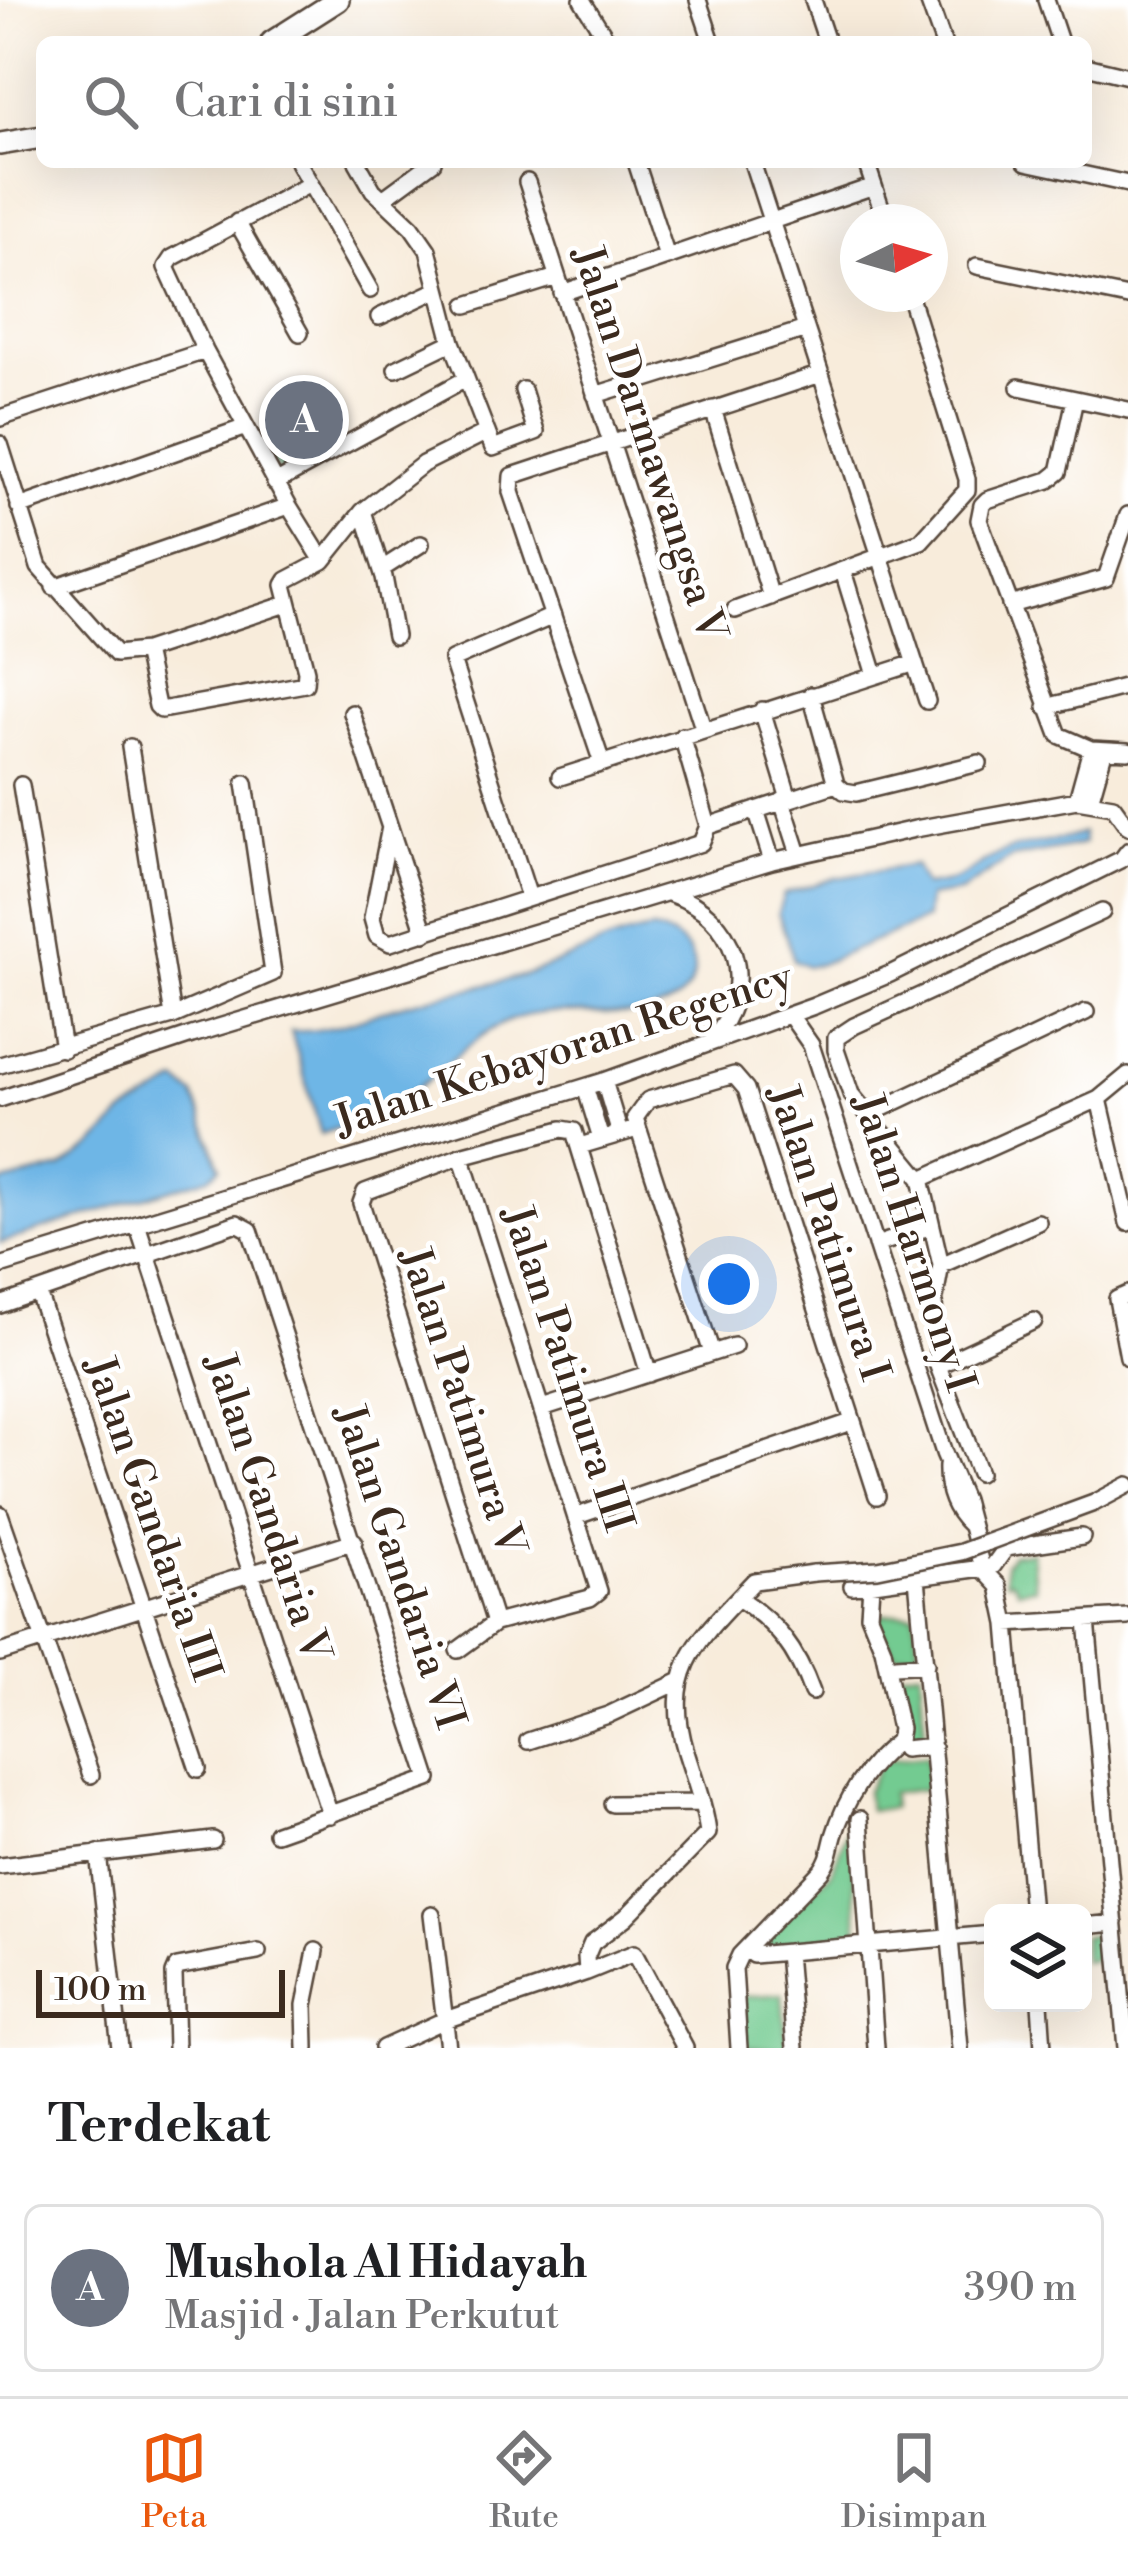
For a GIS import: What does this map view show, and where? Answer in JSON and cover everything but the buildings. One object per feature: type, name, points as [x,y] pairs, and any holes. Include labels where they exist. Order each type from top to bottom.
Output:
[{"type":"main road","points":[[286,36],[324,4]]},
{"type":"main road","points":[[0,144],[36,137]]},
{"type":"street","points":[[583,0],[604,36]]},
{"type":"street","points":[[698,0],[710,36]]},
{"type":"street","points":[[813,0],[825,36]]},
{"type":"street","points":[[928,0],[941,36]]},
{"type":"street","points":[[1046,0],[1058,36]]},
{"type":"street","points":[[1092,67],[1128,76]]},
{"type":"street","points":[[301,168],[370,290]]},
{"type":"street","points":[[360,168],[373,190],[428,250],[464,380],[491,445],[498,448],[536,432],[523,390]]},
{"type":"street","points":[[384,198],[425,168]]},
{"type":"street","points":[[639,168],[667,257]]},
{"type":"street","points":[[754,168],[927,701]]},
{"type":"street","points":[[868,168],[880,204]]},
{"type":"street","points":[[1054,168],[1128,184]]},
{"type":"street","name":"Jalan Darmawangsa V","points":[[527,182],[703,728]]},
{"type":"street","points":[[310,184],[167,263],[245,427],[323,561]]},
{"type":"street","points":[[466,305],[667,257],[874,186]]},
{"type":"street","points":[[237,222],[300,333]]},
{"type":"street","points":[[977,266],[1128,297]]},
{"type":"street","points":[[379,317],[436,290]]},
{"type":"street","points":[[735,610],[929,536],[968,485],[914,312]]},
{"type":"street","points":[[595,395],[806,329]]},
{"type":"street","points":[[396,369],[452,342]]},
{"type":"street","points":[[0,418],[206,351]]},
{"type":"street","points":[[602,763],[511,492],[512,476],[821,374]]},
{"type":"street","points":[[275,483],[464,380]]},
{"type":"street","points":[[1019,387],[1128,410]]},
{"type":"street","points":[[1076,399],[1059,472],[1049,480],[987,500],[979,513],[1058,736],[1098,751],[1128,751]]},
{"type":"street","points":[[713,409],[771,597]]},
{"type":"street","points":[[19,507],[245,427]]},
{"type":"street","points":[[146,651],[161,710],[304,685],[306,671],[285,582],[323,561],[363,511],[423,464],[485,433]]},
{"type":"street","points":[[0,444],[39,566],[116,654],[146,651],[287,604]]},
{"type":"street","points":[[54,587],[289,506]]},
{"type":"street","points":[[363,511],[382,569],[395,636]]},
{"type":"street","points":[[1010,605],[1106,578],[1128,515]]},
{"type":"street","points":[[382,569],[421,544]]},
{"type":"street","points":[[842,572],[875,675]]},
{"type":"street","points":[[529,897],[452,660],[553,616]]},
{"type":"street","points":[[560,777],[915,664]]},
{"type":"street","points":[[1046,707],[1128,686]]},
{"type":"street","points":[[811,695],[836,784],[844,791],[856,793],[979,763]]},
{"type":"street","points":[[762,710],[799,854]]},
{"type":"street","points":[[352,713],[425,933]]},
{"type":"street","points":[[390,827],[373,928],[380,941],[390,944],[701,843],[708,826],[682,736]]},
{"type":"street","points":[[130,746],[173,1016]]},
{"type":"street","points":[[1084,800],[1098,751]]},
{"type":"street","points":[[0,1065],[173,1016],[268,978],[274,965],[245,783]]},
{"type":"street","points":[[708,826],[836,784]]},
{"type":"street","points":[[21,785],[63,1048]]},
{"type":"street","points":[[0,1100],[192,1035],[799,854],[1084,800],[1113,806],[1128,827]]},
{"type":"street","points":[[756,810],[772,862]]},
{"type":"street","name":"Jalan Kebayoran Regency","points":[[0,1266],[604,1082],[790,1015],[1017,913],[1128,851]]},
{"type":"street","points":[[671,894],[708,912],[732,946],[738,966],[734,1007],[710,1041]]},
{"type":"street","points":[[979,1474],[938,1366],[934,1303],[941,1265],[921,1179],[851,1094],[836,1038],[1102,912]]},
{"type":"street","name":"Jalan Harmony I","points":[[811,1046],[814,1006]]},
{"type":"street","points":[[868,1115],[1086,1012]]},
{"type":"street","name":"Jalan Harmony I","points":[[790,1015],[811,1046],[947,1462],[956,1512],[970,1525],[982,1568],[999,1586],[1007,1624],[1031,1904]]},
{"type":"street","name":"Jalan Patimura I","points":[[638,1129],[634,1118],[644,1102],[728,1075],[738,1077],[746,1089],[877,1496]]},
{"type":"street","points":[[921,1179],[1099,1099],[1128,1075]]},
{"type":"street","points":[[604,1082],[620,1134]]},
{"type":"street","points":[[585,1087],[601,1139]]},
{"type":"street","points":[[1099,1099],[1128,1223]]},
{"type":"street","points":[[461,1156],[568,1128],[580,1146],[649,1373]]},
{"type":"street","points":[[580,1146],[638,1129],[712,1353]]},
{"type":"street","name":"Jalan Patimura V","points":[[461,1156],[375,1186],[365,1192],[361,1203],[495,1623]]},
{"type":"street","name":"Jalan Patimura III","points":[[461,1156],[599,1591],[590,1598],[495,1623]]},
{"type":"street","points":[[941,1265],[1038,1222]]},
{"type":"street","name":"Jalan Gandaria VI","points":[[145,1253],[237,1223],[246,1225],[429,1779],[276,1833]]},
{"type":"street","name":"Jalan Gandaria V","points":[[137,1224],[330,1815]]},
{"type":"street","points":[[876,1245],[932,1226]]},
{"type":"street","points":[[0,1305],[145,1253]]},
{"type":"street","name":"Jalan Gandaria III","points":[[38,1293],[198,1769]]},
{"type":"street","points":[[1128,1294],[1117,1299],[1128,1357]]},
{"type":"street","points":[[938,1366],[1034,1321]]},
{"type":"street","points":[[542,1408],[734,1346]]},
{"type":"street","points":[[577,1516],[851,1422]]},
{"type":"street","points":[[587,1972],[592,1943],[705,1841],[707,1826],[682,1737],[678,1682],[698,1643],[754,1581],[878,1569],[961,1552],[1094,1503],[1128,1485]]},
{"type":"street","points":[[0,1514],[92,1775]]},
{"type":"street","points":[[852,1586],[993,1566],[1006,1548],[1082,1537]]},
{"type":"street","points":[[0,1653],[354,1541]]},
{"type":"street","points":[[917,1578],[960,2048]]},
{"type":"street","points":[[739,2048],[732,1979],[740,1955],[830,1859],[839,1823],[868,1768],[898,1741],[900,1730],[884,1649],[869,1615],[871,1585]]},
{"type":"street","points":[[738,1598],[781,1631],[812,1692]]},
{"type":"street","points":[[1007,1624],[1128,1617]]},
{"type":"street","points":[[1087,1620],[1120,1882],[1115,1923],[1127,2037]]},
{"type":"street","points":[[458,1650],[495,1623]]},
{"type":"street","points":[[895,1666],[926,1664]]},
{"type":"street","points":[[528,1741],[628,1706],[678,1682]]},
{"type":"street","points":[[904,1749],[933,1746]]},
{"type":"street","points":[[612,1804],[700,1803]]},
{"type":"street","points":[[860,1819],[877,2048]]},
{"type":"street","points":[[0,1864],[213,1840]]},
{"type":"street","points":[[98,1853],[119,2048]]},
{"type":"street","points":[[432,1914],[448,2048]]},
{"type":"street","points":[[1092,1925],[1115,1923]]},
{"type":"street","points":[[753,1955],[984,1935]]},
{"type":"street","points":[[306,2048],[305,2005],[316,1951]]},
{"type":"street","points":[[176,2048],[177,1967],[258,1952]]},
{"type":"street","points":[[787,1952],[794,2048]]},
{"type":"street","points":[[383,2048],[442,2021],[634,1953],[684,2043]]},
{"type":"street","points":[[1041,2012],[1043,2048]]},
{"type":"green space","points":[[300,439],[309,455],[278,472],[269,455]]},
{"type":"green space","points":[[1032,1552],[1035,1588],[1018,1590],[1012,1580],[1006,1581],[1005,1564],[1012,1554]]},
{"type":"green space","points":[[914,1613],[918,1652],[896,1655],[878,1615]]},
{"type":"green space","points":[[920,1670],[925,1736],[910,1743],[897,1672]]},
{"type":"green space","points":[[926,1757],[929,1789],[891,1793],[892,1808],[869,1810],[866,1792],[881,1761]]},
{"type":"green space","points":[[850,1821],[859,1937],[753,1949],[832,1872]]},
{"type":"green space","points":[[1104,1934],[1110,1958],[1092,1960],[1092,1935]]},
{"type":"green space","points":[[782,1994],[787,2048],[747,2048],[742,1997]]},
{"type":"water","points":[[1083,833],[1080,845],[1011,858],[960,892],[928,897],[926,919],[821,964],[807,966],[794,960],[778,913],[784,894],[836,878],[914,865],[924,886],[940,884],[1009,850]]},
{"type":"water","points":[[652,930],[677,939],[692,958],[692,980],[675,1001],[637,1013],[552,1012],[511,1020],[478,1039],[403,1097],[321,1134],[291,1031],[330,1028],[408,1003],[511,979]]},
{"type":"water","points":[[178,1082],[194,1095],[220,1167],[209,1177],[0,1243],[0,1183],[61,1168],[94,1145],[124,1114]]},
{"type":"place","name":"Mushola Al Hidayah","points":[[304,420]]}]
